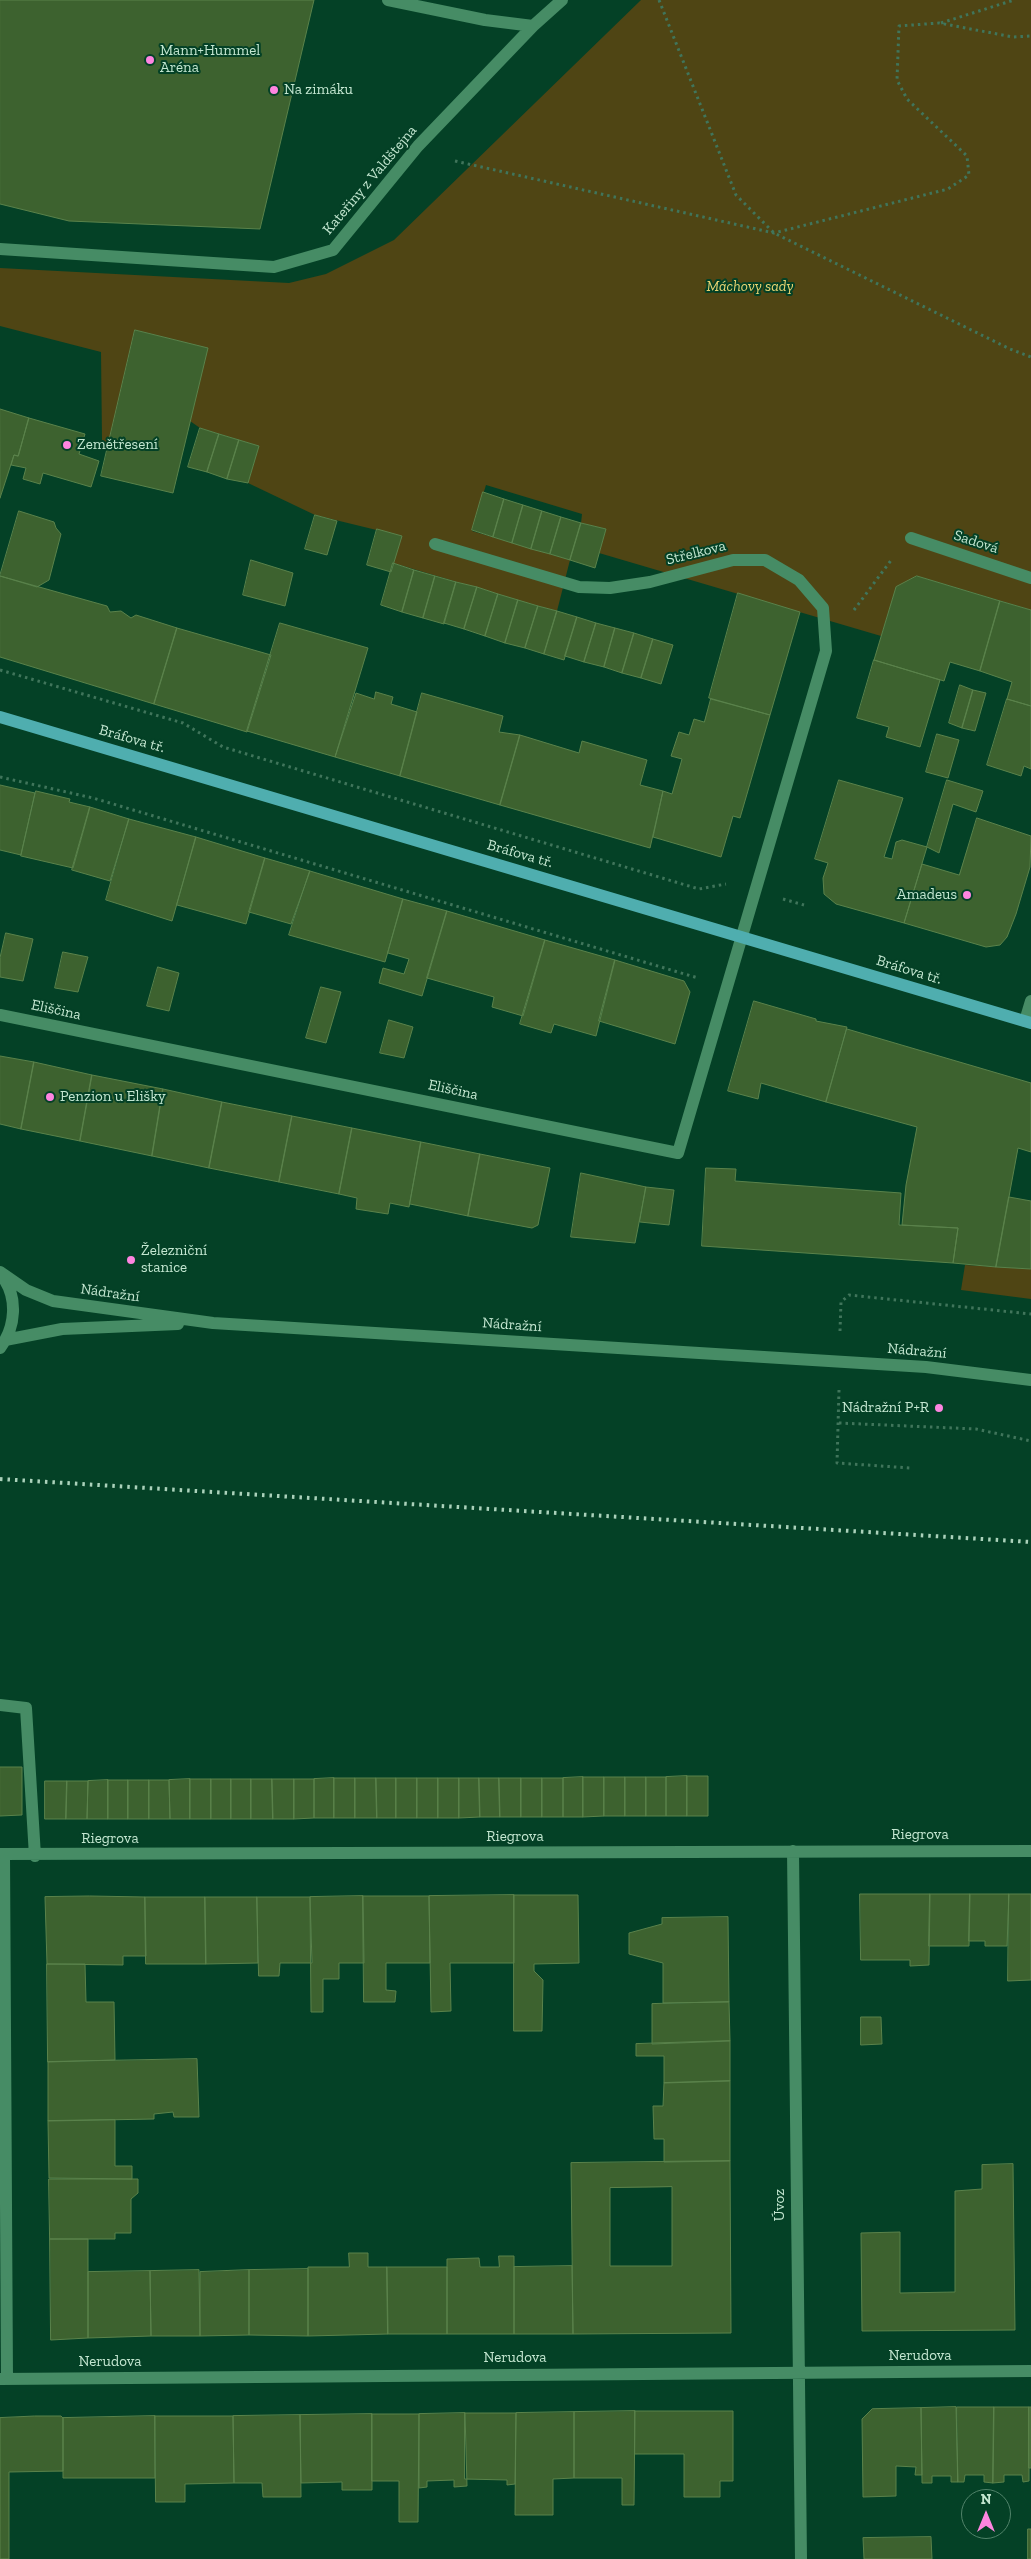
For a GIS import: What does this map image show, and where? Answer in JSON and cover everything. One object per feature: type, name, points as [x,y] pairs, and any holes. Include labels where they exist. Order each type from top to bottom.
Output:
[{"type":"main road","name":"Bráfova tř.","points":[[0,717],[1028,1022]]},
{"type":"street","points":[[388,0],[485,20],[533,26]]},
{"type":"street","name":"Kateřiny z Valdštejna","points":[[0,249],[274,267],[333,250],[418,146],[533,26],[562,0]]},
{"type":"street","name":"Sadová","points":[[911,538],[1031,578]]},
{"type":"street","name":"Střelkova","points":[[436,544],[579,587],[610,588],[650,582],[733,560],[765,560],[799,580],[823,608],[826,651],[742,937]]},
{"type":"street","name":"Eliščina","points":[[0,1015],[678,1153],[742,937]]},
{"type":"street","points":[[1028,1022],[1031,1001]]},
{"type":"street","name":"Nádražní","points":[[0,1273],[26,1290],[52,1301],[213,1323],[926,1367],[1031,1380]]},
{"type":"street","name":"Nádražní","points":[[0,1273],[11,1292],[13,1306],[13,1320],[3,1344]]},
{"type":"street","points":[[3,1344],[62,1329],[213,1323]]},
{"type":"street","points":[[0,1706],[26,1708],[35,1856]]},
{"type":"street","name":"Riegrova","points":[[2,1854],[35,1856],[1031,1851]]},
{"type":"street","name":"Úvoz","points":[[793,1852],[797,2372],[801,2559]]},
{"type":"street","points":[[2,1854],[3,2379]]},
{"type":"street","name":"Nerudova","points":[[3,2379],[1031,2371]]},
{"type":"path","points":[[659,0],[736,195],[774,233]]},
{"type":"path","points":[[774,233],[948,189],[969,175],[967,156],[908,99],[897,80],[899,26],[939,23],[1014,0]]},
{"type":"path","points":[[939,23],[1013,37],[1031,36]]},
{"type":"path","points":[[455,161],[774,233],[1010,349],[1031,357]]},
{"type":"path","points":[[0,670],[183,723],[224,748],[699,889],[724,883],[755,891]]},
{"type":"path","points":[[0,777],[93,798],[728,986]]},
{"type":"path","points":[[838,1362],[841,1302],[849,1296],[1031,1314]]},
{"type":"path","points":[[910,1468],[837,1464],[839,1423],[976,1429],[1031,1440]]},
{"type":"green space","name":"Máchovy sady","points":[[641,0],[1031,0],[1031,610],[917,576],[896,588],[881,636],[599,553],[606,529],[581,523],[582,514],[486,485],[472,531],[570,560],[557,611],[538,606],[393,563],[401,536],[315,515],[248,483],[259,446],[200,428],[190,421],[207,348],[135,330],[109,443],[106,444],[102,440],[101,352],[0,326],[0,268],[289,283],[326,274],[394,240]]},
{"type":"green space","points":[[965,1265],[1031,1269],[1031,1299],[961,1290]]},
{"type":"building","name":"Mann+Hummel Aréna","points":[[0,0],[314,0],[260,229],[69,221],[0,204]]},
{"type":"building","points":[[135,330],[208,348],[173,493],[101,476]]},
{"type":"building","points":[[0,409],[29,418],[18,456],[14,455],[0,498]]},
{"type":"building","points":[[29,418],[85,434],[79,454],[99,461],[91,487],[43,473],[40,484],[23,479],[26,468],[11,465],[14,455],[18,456]]},
{"type":"building","points":[[200,428],[219,434],[207,472],[188,467]]},
{"type":"building","points":[[219,434],[239,440],[227,479],[207,472]]},
{"type":"building","points":[[239,440],[259,446],[248,483],[227,479]]},
{"type":"building","points":[[483,492],[504,499],[493,537],[472,530]]},
{"type":"building","points":[[504,499],[523,505],[512,543],[493,537]]},
{"type":"building","points":[[523,505],[542,511],[531,549],[512,543]]},
{"type":"building","points":[[19,511],[54,522],[61,534],[49,580],[37,587],[0,576]]},
{"type":"building","points":[[542,511],[561,517],[550,554],[531,549]]},
{"type":"building","points":[[315,515],[337,521],[327,555],[305,549]]},
{"type":"building","points":[[561,517],[581,523],[570,560],[550,554]]},
{"type":"building","points":[[581,523],[606,529],[595,568],[570,560]]},
{"type":"building","points":[[377,529],[402,536],[391,572],[367,565]]},
{"type":"building","points":[[251,560],[293,573],[285,606],[243,595]]},
{"type":"building","points":[[393,563],[414,570],[402,612],[381,605]]},
{"type":"building","points":[[414,570],[435,576],[423,618],[402,612]]},
{"type":"building","points":[[0,576],[107,606],[110,612],[121,611],[131,618],[136,615],[177,628],[154,704],[0,657]]},
{"type":"building","points":[[435,576],[456,582],[444,624],[423,618]]},
{"type":"building","points":[[917,576],[1000,601],[980,671],[950,662],[944,681],[874,660],[896,587]]},
{"type":"building","points":[[456,582],[477,587],[464,629],[444,623]]},
{"type":"building","points":[[477,587],[498,594],[485,636],[464,629]]},
{"type":"building","points":[[738,593],[800,612],[770,715],[709,698]]},
{"type":"building","points":[[498,594],[518,600],[505,643],[485,636]]},
{"type":"building","points":[[518,600],[538,606],[525,648],[505,643]]},
{"type":"building","points":[[1000,601],[1031,610],[1031,706],[1007,699],[1012,682],[980,671]]},
{"type":"building","points":[[538,606],[557,611],[544,654],[525,648]]},
{"type":"building","points":[[557,611],[577,617],[564,660],[544,654]]},
{"type":"building","points":[[577,617],[596,623],[584,662],[565,656]]},
{"type":"building","points":[[280,623],[368,648],[335,757],[247,731]]},
{"type":"building","points":[[596,623],[615,628],[604,667],[584,662]]},
{"type":"building","points":[[177,628],[271,655],[247,732],[154,704]]},
{"type":"building","points":[[615,628],[634,633],[622,673],[604,667]]},
{"type":"building","points":[[634,633],[653,639],[641,678],[622,673]]},
{"type":"building","points":[[653,639],[673,645],[661,684],[641,678]]},
{"type":"building","points":[[874,660],[940,680],[920,747],[886,737],[889,727],[857,718]]},
{"type":"building","points":[[960,685],[973,690],[962,728],[949,723]]},
{"type":"building","points":[[973,690],[986,693],[975,731],[962,728]]},
{"type":"building","points":[[376,692],[393,697],[391,704],[417,712],[400,776],[335,757],[356,693],[374,699]]},
{"type":"building","points":[[422,693],[503,716],[499,732],[520,735],[500,805],[400,776]]},
{"type":"building","points":[[711,699],[770,715],[740,818],[733,816],[721,857],[653,837],[663,791],[672,794],[682,759],[671,756],[679,732],[689,735],[694,719],[704,722]]},
{"type":"building","points":[[1007,699],[1031,706],[1031,769],[1024,766],[1021,776],[987,765]]},
{"type":"building","points":[[937,734],[959,740],[948,778],[926,772]]},
{"type":"building","points":[[520,735],[579,753],[582,741],[647,760],[640,785],[663,791],[650,848],[500,805]]},
{"type":"building","points":[[839,780],[903,798],[884,857],[892,859],[896,842],[902,840],[927,847],[904,923],[836,904],[824,894],[823,878],[828,863],[815,859]]},
{"type":"building","points":[[947,780],[983,791],[976,812],[953,804],[939,853],[927,847]]},
{"type":"building","points":[[0,785],[35,793],[21,855],[0,850]]},
{"type":"building","points":[[36,791],[70,799],[69,802],[90,807],[73,868],[21,856]]},
{"type":"building","points":[[90,807],[129,819],[110,881],[72,870]]},
{"type":"building","name":"Amadeus","points":[[977,818],[1031,836],[1030,867],[1007,937],[1000,945],[986,947],[904,923],[922,864],[959,875]]},
{"type":"building","points":[[129,819],[196,837],[172,921],[106,900]]},
{"type":"building","points":[[196,837],[265,858],[246,924],[177,905]]},
{"type":"building","points":[[265,858],[310,871],[291,924],[249,912]]},
{"type":"building","points":[[310,871],[403,899],[385,962],[289,935]]},
{"type":"building","points":[[403,899],[447,911],[422,996],[379,983],[383,968],[404,974],[409,959],[388,953]]},
{"type":"building","points":[[447,911],[545,940],[523,1016],[492,1007],[494,997],[427,978]]},
{"type":"building","points":[[6,933],[33,939],[23,981],[0,977],[0,958]]},
{"type":"building","points":[[545,940],[615,960],[596,1036],[554,1024],[551,1033],[520,1024]]},
{"type":"building","points":[[63,952],[88,957],[78,992],[55,988]]},
{"type":"building","points":[[615,960],[684,981],[690,992],[675,1044],[599,1021]]},
{"type":"building","points":[[158,967],[179,973],[169,1011],[147,1006]]},
{"type":"building","points":[[321,987],[341,992],[326,1043],[306,1038]]},
{"type":"building","points":[[754,1001],[816,1019],[816,1021],[847,1027],[826,1102],[761,1083],[758,1099],[728,1091]]},
{"type":"building","points":[[389,1020],[413,1027],[404,1058],[380,1053]]},
{"type":"building","points":[[847,1029],[1031,1083],[1031,1152],[1018,1148],[996,1267],[953,1263],[958,1228],[902,1225],[906,1185],[917,1127],[826,1102]]},
{"type":"building","points":[[0,1056],[34,1062],[21,1129],[0,1124]]},
{"type":"building","points":[[34,1062],[92,1075],[80,1141],[21,1129]]},
{"type":"building","points":[[92,1075],[163,1089],[152,1156],[80,1141]]},
{"type":"building","points":[[163,1089],[222,1102],[209,1168],[152,1156]]},
{"type":"building","points":[[222,1102],[292,1116],[279,1182],[209,1168]]},
{"type":"building","points":[[292,1116],[352,1128],[339,1194],[279,1182]]},
{"type":"building","points":[[352,1128],[421,1142],[409,1207],[390,1203],[388,1214],[356,1209],[357,1198],[339,1194]]},
{"type":"building","points":[[421,1142],[480,1154],[468,1216],[410,1204]]},
{"type":"building","points":[[480,1154],[550,1168],[538,1225],[532,1228],[468,1216]]},
{"type":"building","points":[[706,1168],[736,1169],[735,1181],[901,1193],[899,1225],[958,1228],[953,1263],[702,1246]]},
{"type":"building","points":[[581,1173],[646,1187],[635,1243],[571,1237]]},
{"type":"building","points":[[646,1187],[674,1190],[669,1225],[640,1222]]},
{"type":"building","points":[[1009,1197],[1031,1201],[1031,1269],[996,1267]]},
{"type":"building","points":[[0,1767],[22,1767],[22,1815],[0,1816]]},
{"type":"building","points":[[687,1776],[687,1816],[666,1816],[666,1777]]},
{"type":"building","points":[[687,1776],[708,1776],[708,1816],[687,1816]]},
{"type":"building","points":[[583,1777],[583,1817],[563,1817],[563,1778]]},
{"type":"building","points":[[583,1777],[604,1777],[604,1816],[583,1817]]},
{"type":"building","points":[[604,1777],[625,1777],[625,1816],[604,1816]]},
{"type":"building","points":[[625,1777],[646,1777],[646,1816],[625,1816]]},
{"type":"building","points":[[646,1777],[666,1777],[666,1816],[646,1816]]},
{"type":"building","points":[[334,1778],[334,1818],[314,1818],[314,1779]]},
{"type":"building","points":[[334,1778],[355,1778],[355,1818],[334,1818]]},
{"type":"building","points":[[355,1778],[376,1778],[377,1818],[355,1818]]},
{"type":"building","points":[[376,1778],[396,1778],[396,1818],[377,1818]]},
{"type":"building","points":[[396,1778],[417,1778],[417,1818],[396,1818]]},
{"type":"building","points":[[417,1778],[438,1778],[438,1818],[417,1818]]},
{"type":"building","points":[[438,1778],[459,1778],[459,1818],[438,1818]]},
{"type":"building","points":[[459,1778],[479,1778],[480,1817],[459,1818]]},
{"type":"building","points":[[479,1778],[499,1778],[500,1817],[480,1817]]},
{"type":"building","points":[[499,1778],[521,1778],[521,1817],[500,1817]]},
{"type":"building","points":[[521,1778],[542,1778],[542,1817],[521,1817]]},
{"type":"building","points":[[542,1778],[563,1778],[563,1817],[542,1817]]},
{"type":"building","points":[[190,1779],[190,1819],[170,1819],[169,1780]]},
{"type":"building","points":[[190,1779],[211,1779],[211,1819],[190,1819]]},
{"type":"building","points":[[211,1779],[231,1779],[231,1819],[211,1819]]},
{"type":"building","points":[[231,1779],[251,1779],[251,1819],[231,1819]]},
{"type":"building","points":[[251,1779],[272,1779],[273,1819],[251,1819]]},
{"type":"building","points":[[272,1779],[294,1779],[294,1819],[273,1819]]},
{"type":"building","points":[[294,1779],[314,1779],[314,1818],[294,1819]]},
{"type":"building","points":[[108,1780],[128,1780],[128,1819],[108,1819]]},
{"type":"building","points":[[108,1780],[108,1819],[87,1819],[88,1781]]},
{"type":"building","points":[[128,1780],[149,1780],[149,1819],[128,1819]]},
{"type":"building","points":[[149,1780],[169,1780],[170,1819],[149,1819]]},
{"type":"building","points":[[45,1781],[67,1781],[66,1819],[45,1819]]},
{"type":"building","points":[[67,1781],[88,1781],[87,1819],[66,1819]]},
{"type":"building","points":[[860,1894],[930,1894],[929,1965],[910,1966],[910,1960],[861,1960]]},
{"type":"building","points":[[930,1894],[970,1894],[969,1946],[929,1946]]},
{"type":"building","points":[[970,1894],[1009,1894],[1007,1946],[985,1946],[985,1941],[969,1941]]},
{"type":"building","points":[[1009,1894],[1031,1894],[1031,1980],[1008,1981]]},
{"type":"building","points":[[514,1895],[578,1895],[579,1963],[534,1964],[534,1971],[543,1980],[542,2031],[514,2031]]},
{"type":"building","points":[[514,1895],[514,1963],[450,1963],[451,2011],[431,2012],[429,1896]]},
{"type":"building","points":[[363,1896],[364,1963],[339,1963],[339,1979],[323,1979],[323,2012],[311,2012],[310,1897]]},
{"type":"building","points":[[363,1896],[429,1896],[430,1963],[386,1963],[386,1990],[396,1991],[395,2002],[364,2002]]},
{"type":"building","points":[[45,1897],[145,1897],[146,1956],[123,1956],[123,1965],[47,1964]]},
{"type":"building","points":[[145,1897],[205,1897],[206,1964],[146,1964]]},
{"type":"building","points":[[205,1897],[257,1897],[258,1963],[206,1964]]},
{"type":"building","points":[[257,1897],[310,1897],[312,1963],[280,1963],[279,1976],[259,1976]]},
{"type":"building","points":[[728,1917],[729,2002],[663,2003],[663,1963],[629,1954],[629,1933],[662,1924],[662,1918]]},
{"type":"building","points":[[47,1964],[85,1964],[86,2002],[114,2002],[115,2060],[48,2062]]},
{"type":"building","points":[[729,2002],[730,2041],[652,2044],[652,2004]]},
{"type":"building","points":[[861,2017],[881,2017],[882,2044],[861,2045]]},
{"type":"building","points":[[730,2041],[730,2081],[664,2083],[664,2056],[636,2056],[636,2044]]},
{"type":"building","points":[[197,2059],[199,2117],[174,2117],[173,2112],[154,2114],[154,2119],[48,2121],[48,2062]]},
{"type":"building","points":[[730,2081],[730,2161],[664,2162],[664,2139],[654,2139],[653,2106],[663,2106],[664,2083]]},
{"type":"building","points":[[115,2120],[115,2166],[132,2166],[132,2179],[49,2178],[48,2121]]},
{"type":"building","points":[[730,2161],[731,2333],[573,2334],[571,2163]],"holes":[[[672,2187],[672,2266],[610,2266],[610,2188]]]},
{"type":"building","points":[[1013,2164],[1015,2330],[862,2331],[861,2233],[900,2232],[900,2293],[955,2292],[955,2191],[982,2189],[982,2165]]},
{"type":"building","points":[[49,2179],[138,2179],[138,2193],[131,2199],[131,2233],[115,2233],[115,2239],[50,2239]]},
{"type":"building","points":[[50,2239],[88,2239],[88,2338],[51,2340]]},
{"type":"building","points":[[349,2253],[368,2253],[368,2267],[387,2267],[388,2334],[308,2336],[308,2267],[349,2267]]},
{"type":"building","points":[[499,2256],[514,2256],[514,2334],[447,2334],[447,2259],[479,2258],[480,2267],[499,2267]]},
{"type":"building","points":[[572,2266],[573,2334],[514,2334],[514,2267]]},
{"type":"building","points":[[387,2267],[447,2267],[447,2334],[388,2334]]},
{"type":"building","points":[[308,2269],[308,2336],[249,2335],[249,2270]]},
{"type":"building","points":[[199,2270],[200,2336],[151,2336],[150,2271]]},
{"type":"building","points":[[249,2270],[249,2335],[200,2336],[200,2272]]},
{"type":"building","points":[[150,2271],[151,2336],[88,2338],[88,2272]]},
{"type":"building","points":[[956,2407],[958,2482],[951,2482],[951,2476],[932,2476],[932,2483],[922,2483],[921,2408]]},
{"type":"building","points":[[957,2407],[994,2407],[993,2483],[984,2482],[984,2475],[965,2475],[964,2482],[958,2482]]},
{"type":"building","points":[[994,2407],[1029,2407],[1029,2481],[1023,2482],[1022,2475],[1004,2475],[1004,2482],[993,2483]]},
{"type":"building","points":[[1029,2407],[1031,2407],[1031,2468],[1029,2468]]},
{"type":"building","points":[[921,2408],[922,2475],[915,2475],[916,2467],[896,2466],[896,2496],[863,2497],[862,2419],[872,2409]]},
{"type":"building","points":[[635,2411],[733,2411],[733,2481],[720,2481],[720,2497],[684,2497],[684,2454],[635,2454]]},
{"type":"building","points":[[635,2411],[634,2505],[622,2505],[622,2478],[574,2478],[574,2412]]},
{"type":"building","points":[[574,2412],[574,2478],[553,2479],[553,2515],[515,2515],[516,2413]]},
{"type":"building","points":[[465,2413],[467,2486],[454,2487],[454,2480],[427,2481],[427,2487],[419,2488],[419,2414]]},
{"type":"building","points":[[465,2413],[516,2413],[515,2484],[507,2485],[507,2480],[465,2479]]},
{"type":"building","points":[[372,2414],[372,2490],[342,2490],[342,2482],[301,2483],[300,2415]]},
{"type":"building","points":[[372,2414],[419,2414],[418,2522],[399,2522],[399,2481],[372,2481]]},
{"type":"building","points":[[300,2415],[301,2497],[263,2497],[262,2483],[234,2483],[233,2416]]},
{"type":"building","points":[[61,2416],[63,2418],[63,2471],[9,2472],[9,2559],[0,2559],[0,2418]]},
{"type":"building","points":[[155,2416],[155,2478],[63,2478],[63,2418]]},
{"type":"building","points":[[155,2416],[233,2416],[234,2483],[185,2484],[185,2502],[156,2502]]},
{"type":"building","points":[[1028,2529],[1031,2529],[1031,2559],[1028,2559]]},
{"type":"building","points":[[931,2537],[932,2559],[864,2559],[863,2538]]},
{"type":"railway","points":[[0,1479],[1031,1542]]},
{"type":"place","name":"Mann+Hummel Aréna","points":[[150,60]]},
{"type":"place","name":"Na zimáku","points":[[274,90]]},
{"type":"place","name":"Zemětřesení","points":[[67,445]]},
{"type":"place","name":"Amadeus","points":[[967,895]]},
{"type":"place","name":"Penzion u Elišky","points":[[50,1097]]},
{"type":"place","name":"Železniční stanice","points":[[131,1260]]},
{"type":"place","name":"Nádražní P+R","points":[[939,1408]]}]
